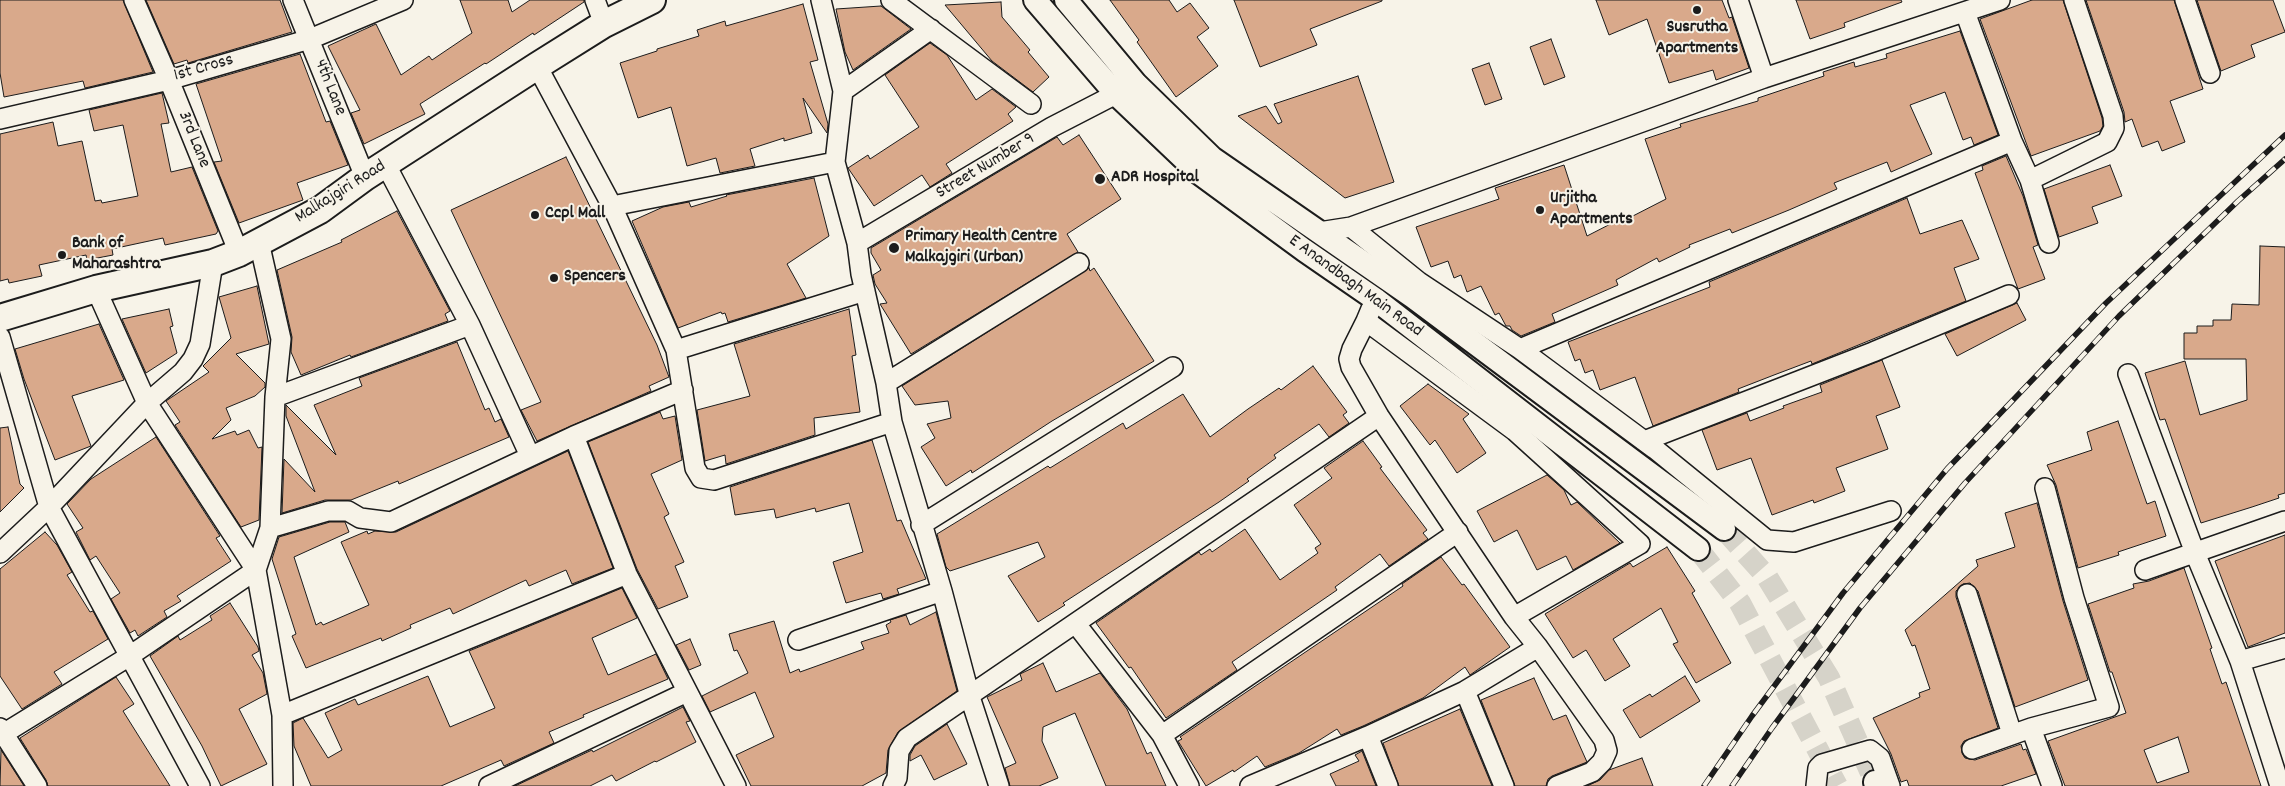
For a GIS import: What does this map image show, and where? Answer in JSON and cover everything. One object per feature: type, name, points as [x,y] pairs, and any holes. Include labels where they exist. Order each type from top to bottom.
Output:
[{"type":"main road","name":"Malkajgiri Road","points":[[0,318],[96,289],[213,263],[249,247],[320,210],[375,171],[537,66],[604,24],[652,0]]},
{"type":"street","name":"3rd Lane","points":[[134,0],[169,80],[249,247],[281,339],[275,397],[270,528],[256,570]]},
{"type":"street","name":"4th Lane","points":[[293,0],[375,171],[470,325],[530,456]]},
{"type":"street","name":"1st Cross","points":[[0,119],[169,80],[310,38],[402,0]]},
{"type":"street","points":[[595,0],[604,24]]},
{"type":"street","points":[[821,0],[843,91],[835,162],[857,243],[865,291],[886,383],[892,422],[942,591],[970,697],[999,786]]},
{"type":"street","points":[[891,0],[1031,104]]},
{"type":"street","name":"E Anandbagh Main Road","points":[[1035,0],[1116,94],[1199,173],[1375,299],[1698,549]]},
{"type":"street","name":"E Anandbagh Main Road","points":[[1066,0],[1136,84],[1212,158],[1413,297],[1724,529]]},
{"type":"street","points":[[1738,0],[1764,78]]},
{"type":"street","points":[[1319,232],[1352,228],[1764,78],[2000,0]]},
{"type":"street","points":[[2030,180],[2107,142],[2114,128],[2114,116],[2074,0]]},
{"type":"street","points":[[2185,0],[2210,73]]},
{"type":"street","points":[[1965,12],[2012,141],[2030,180],[2050,244]]},
{"type":"street","points":[[843,91],[931,29]]},
{"type":"street","points":[[537,66],[612,206],[676,350],[695,468],[701,478],[714,480],[892,422]]},
{"type":"street","name":"Street Number 9","points":[[857,243],[1052,127],[1116,94]]},
{"type":"street","points":[[1520,349],[2012,141]]},
{"type":"street","points":[[612,206],[835,162]]},
{"type":"street","points":[[1352,228],[1419,282],[1520,349],[1644,441],[1767,540],[1794,542],[1891,511]]},
{"type":"street","points":[[886,383],[1079,262]]},
{"type":"street","points":[[0,553],[49,507],[147,403],[183,372],[193,359],[200,344],[213,263]]},
{"type":"street","points":[[96,289],[147,403],[256,570],[282,715],[283,786]]},
{"type":"street","points":[[676,350],[865,291]]},
{"type":"street","points":[[1644,441],[1873,352],[2009,295]]},
{"type":"street","points":[[1375,299],[1349,358],[1351,367],[1379,416],[1514,617],[1538,647],[1604,740],[1607,751],[1602,762],[1592,772],[1557,786]]},
{"type":"street","points":[[1366,321],[1515,431],[1640,544],[1514,617]]},
{"type":"street","points":[[275,397],[470,325]]},
{"type":"street","points":[[0,337],[49,507],[128,657],[200,786]]},
{"type":"street","points":[[921,525],[1173,367]]},
{"type":"street","points":[[2128,374],[2195,553],[2240,661],[2280,786]]},
{"type":"street","points":[[270,528],[328,510],[348,511],[360,518],[390,522],[405,517],[530,456],[683,390]]},
{"type":"street","points":[[893,786],[898,778],[898,751],[907,738],[970,697],[1379,416]]},
{"type":"street","points":[[574,436],[627,574],[736,786]]},
{"type":"street","points":[[1972,749],[2031,728],[2109,708],[2074,598],[2045,488]]},
{"type":"street","points":[[2145,570],[2285,521]]},
{"type":"street","points":[[1162,735],[1458,532]]},
{"type":"street","points":[[37,786],[2,731],[128,657],[256,570]]},
{"type":"street","points":[[282,715],[627,574]]},
{"type":"street","points":[[798,640],[942,591]]},
{"type":"street","points":[[1968,594],[2012,734]]},
{"type":"street","points":[[1076,624],[1162,735],[1189,786]]},
{"type":"street","points":[[1250,786],[1368,736],[1464,691],[1538,647]]},
{"type":"street","points":[[2240,661],[2285,648]]},
{"type":"street","points":[[1464,691],[1504,786]]},
{"type":"street","points":[[489,786],[687,692]]},
{"type":"street","points":[[2031,728],[2052,786]]},
{"type":"street","points":[[1368,736],[1388,786]]},
{"type":"street","points":[[1816,786],[1818,768],[1822,764],[1867,750],[1877,754],[1882,782]]},
{"type":"building","points":[[0,0],[123,0],[153,72],[85,88],[83,81],[4,97],[0,73]]},
{"type":"building","points":[[146,0],[280,0],[292,32],[188,63],[187,60],[174,64]]},
{"type":"building","points":[[460,0],[508,0],[512,12],[530,0],[584,0],[584,2],[534,35],[533,33],[420,104],[425,114],[364,144],[351,113],[360,110],[328,46],[376,24],[401,75],[429,56],[432,60],[472,33]]},
{"type":"building","points":[[1110,0],[1169,0],[1177,12],[1190,3],[1209,28],[1197,37],[1218,66],[1176,97]]},
{"type":"building","points":[[1234,0],[1382,1],[1310,29],[1317,45],[1260,67]]},
{"type":"building","points":[[1596,0],[1722,0],[1729,18],[1732,17],[1749,68],[1716,80],[1713,70],[1669,83],[1647,19],[1609,35]]},
{"type":"building","points":[[1796,0],[1901,0],[1902,2],[1844,23],[1845,27],[1810,39]]},
{"type":"building","points":[[2032,0],[2063,0],[2103,126],[2100,131],[2031,156],[1980,19]]},
{"type":"building","points":[[2086,0],[2174,0],[2203,89],[2170,101],[2185,142],[2162,151],[2158,141],[2142,147],[2132,119],[2125,122],[2124,112]]},
{"type":"building","points":[[2197,0],[2273,0],[2285,32],[2251,45],[2255,57],[2221,71]]},
{"type":"building","points":[[1001,2],[1002,17],[1030,50],[1028,52],[1049,77],[1033,92],[992,61],[945,5]]},
{"type":"building","points":[[803,4],[818,60],[810,62],[828,124],[827,133],[803,98],[812,133],[784,141],[784,138],[750,149],[755,166],[720,173],[716,158],[687,166],[671,107],[638,118],[620,63],[699,36],[697,30],[725,21],[726,26]]},
{"type":"building","points":[[881,6],[911,29],[853,70],[845,52],[836,9]]},
{"type":"building","points":[[1960,31],[1998,135],[1974,145],[1971,137],[1963,140],[1945,92],[1910,105],[1932,154],[1891,172],[1887,162],[1834,183],[1837,189],[1789,210],[1732,233],[1730,229],[1689,245],[1690,247],[1659,262],[1657,258],[1616,280],[1618,285],[1552,314],[1555,322],[1521,336],[1512,330],[1510,326],[1506,326],[1499,313],[1495,315],[1481,286],[1467,292],[1461,275],[1454,278],[1448,261],[1431,267],[1416,227],[1499,199],[1495,188],[1564,165],[1587,236],[1628,215],[1629,218],[1666,199],[1645,139],[1681,127],[1680,124],[1758,101],[1758,98],[1824,76],[1823,72],[1854,62],[1855,67],[1887,58],[1886,54]]},
{"type":"building","points":[[1551,39],[1565,77],[1544,85],[1530,47]]},
{"type":"building","points":[[930,43],[947,55],[976,100],[992,89],[1016,107],[1008,114],[1013,121],[946,164],[952,173],[930,187],[922,175],[874,206],[848,168],[868,155],[870,159],[919,127],[885,75]]},
{"type":"building","points":[[300,54],[326,122],[330,121],[348,165],[297,183],[303,200],[239,223],[214,162],[222,161],[196,84]]},
{"type":"building","points":[[1489,63],[1502,99],[1485,105],[1472,69]]},
{"type":"building","points":[[1358,76],[1394,182],[1345,198],[1238,116],[1266,106],[1278,124],[1282,122],[1274,104]]},
{"type":"building","points":[[162,93],[169,123],[161,124],[171,172],[192,167],[218,231],[216,234],[165,245],[163,238],[112,249],[113,255],[87,260],[86,255],[39,265],[42,276],[9,283],[8,279],[0,281],[0,134],[53,122],[58,146],[82,141],[95,201],[101,200],[102,203],[138,196],[123,125],[94,131],[89,110]]},
{"type":"building","points":[[1079,135],[1121,199],[1067,234],[1078,252],[911,354],[880,304],[887,303],[875,284],[873,275],[881,270],[871,253],[871,248],[1057,137],[1063,145]]},
{"type":"building","points":[[2006,156],[2023,196],[2038,245],[2033,247],[2045,279],[2018,289],[1975,173],[1983,170],[1982,166]]},
{"type":"building","name":"Spencers","points":[[566,157],[657,345],[669,377],[649,386],[651,391],[537,441],[521,410],[541,402],[451,210]]},
{"type":"building","points":[[2110,165],[2122,196],[2092,207],[2098,223],[2059,237],[2044,189]]},
{"type":"building","points":[[814,178],[829,236],[787,264],[806,298],[728,322],[725,313],[722,314],[721,312],[678,328],[632,221],[663,207],[689,202],[691,207],[726,195]]},
{"type":"building","points":[[1907,198],[1920,234],[1962,220],[1979,259],[1954,268],[1966,301],[1812,364],[1811,361],[1738,389],[1739,392],[1653,426],[1635,377],[1600,390],[1593,370],[1585,373],[1580,359],[1575,361],[1568,342],[1710,287],[1709,282]]},
{"type":"building","points":[[397,211],[450,311],[445,314],[448,321],[351,357],[350,355],[301,375],[291,352],[292,337],[277,270],[342,242],[341,240]]},
{"type":"building","points":[[2260,246],[2285,247],[2285,493],[2278,495],[2279,498],[2201,523],[2165,419],[2160,420],[2145,373],[2185,361],[2200,415],[2247,400],[2246,359],[2184,359],[2184,333],[2197,333],[2197,326],[2213,326],[2213,320],[2231,320],[2232,304],[2259,305]]},
{"type":"building","points":[[1089,268],[1090,271],[1094,268],[1154,361],[1052,421],[972,473],[971,470],[946,486],[921,447],[935,438],[927,424],[951,418],[948,401],[915,405],[902,386]]},
{"type":"building","points":[[257,286],[269,344],[236,354],[265,383],[265,387],[255,396],[226,408],[231,420],[212,439],[235,431],[237,435],[249,430],[258,448],[262,447],[259,520],[241,527],[175,425],[180,422],[166,401],[209,372],[203,366],[231,338],[219,297]]},
{"type":"building","points":[[2017,303],[2026,320],[1957,356],[1945,334]]},
{"type":"building","points":[[169,309],[173,326],[170,327],[177,353],[146,373],[122,319]]},
{"type":"building","points":[[849,309],[856,355],[852,356],[860,412],[814,418],[815,435],[726,464],[725,455],[705,461],[697,410],[750,396],[734,344]]},
{"type":"building","points":[[99,324],[124,380],[72,396],[91,446],[55,460],[24,379],[15,349]]},
{"type":"building","points":[[457,342],[485,410],[489,408],[495,422],[501,419],[509,437],[399,484],[398,481],[351,500],[325,500],[282,513],[284,459],[315,492],[286,416],[286,405],[336,455],[314,405],[362,386],[359,378]]},
{"type":"building","points":[[1882,360],[1900,407],[1876,416],[1888,449],[1836,468],[1845,491],[1814,503],[1813,500],[1772,515],[1751,458],[1717,470],[1702,430],[1747,413],[1750,421],[1784,408],[1783,406],[1822,392],[1820,385]]},
{"type":"building","points":[[1313,366],[1347,412],[1343,415],[1349,423],[1329,437],[1319,424],[1274,455],[1276,458],[1247,479],[1249,481],[1063,603],[1065,605],[1038,622],[1008,576],[1045,557],[1038,542],[950,571],[946,567],[937,534],[1048,466],[1050,468],[1123,423],[1126,429],[1183,394],[1210,437],[1279,388],[1281,390]]},
{"type":"building","points":[[1428,384],[1469,414],[1463,419],[1486,453],[1457,473],[1435,440],[1430,445],[1400,406]]},
{"type":"building","points":[[660,412],[663,419],[675,416],[682,460],[651,474],[669,514],[664,517],[684,562],[675,566],[688,597],[658,609],[637,569],[588,442]]},
{"type":"building","points":[[2118,421],[2147,504],[2155,501],[2166,536],[2118,552],[2119,555],[2078,568],[2056,485],[2047,465],[2092,450],[2087,432]]},
{"type":"building","points":[[8,427],[20,484],[24,488],[0,512],[0,428]]},
{"type":"building","points":[[156,437],[220,536],[216,538],[231,561],[177,596],[181,601],[164,611],[167,617],[138,636],[135,630],[130,633],[111,599],[120,593],[96,556],[90,560],[76,532],[83,528],[67,504],[91,479]]},
{"type":"building","points":[[872,440],[897,521],[901,520],[926,579],[897,589],[899,594],[883,599],[881,593],[846,603],[833,562],[863,552],[849,503],[816,512],[815,508],[776,518],[774,509],[735,515],[730,487]]},
{"type":"building","points":[[1363,441],[1382,467],[1380,468],[1427,530],[1423,533],[1428,539],[1389,566],[1380,554],[1335,587],[1337,590],[1232,662],[1237,670],[1166,718],[1131,667],[1129,668],[1096,623],[1199,552],[1201,555],[1210,549],[1212,552],[1245,529],[1280,580],[1318,553],[1315,548],[1321,544],[1294,505],[1332,478],[1324,468]]},
{"type":"building","points":[[568,451],[613,568],[572,584],[566,570],[529,586],[526,580],[453,614],[450,608],[410,625],[411,628],[382,641],[381,638],[306,668],[292,636],[296,634],[272,559],[279,537],[330,522],[345,522],[349,532],[294,557],[316,625],[321,622],[323,625],[369,605],[341,542],[367,531],[368,534],[375,531],[396,532]]},
{"type":"building","points":[[1547,475],[1564,490],[1571,505],[1577,502],[1620,543],[1573,570],[1566,556],[1537,570],[1517,530],[1494,542],[1477,511]]},
{"type":"building","points":[[2037,503],[2063,601],[2088,680],[2015,707],[1978,591],[1970,583],[1963,584],[1956,591],[1956,597],[1998,728],[1964,741],[1961,746],[1962,753],[1965,758],[1975,760],[2021,744],[2023,750],[2026,749],[2036,774],[2001,786],[1909,786],[1907,780],[1901,782],[1891,754],[1873,718],[1920,697],[1919,693],[1930,689],[1915,645],[1912,646],[1905,630],[1978,566],[1976,560],[2015,547],[2005,513]]},
{"type":"building","points":[[45,532],[57,545],[72,572],[67,575],[90,612],[93,611],[108,639],[54,672],[62,684],[22,709],[0,676],[0,569]]},
{"type":"building","points":[[2285,535],[2285,633],[2248,647],[2215,561]]},
{"type":"building","points":[[1667,547],[1695,591],[1692,593],[1731,663],[1696,683],[1673,644],[1678,642],[1661,608],[1613,639],[1630,666],[1605,681],[1586,650],[1573,658],[1545,614],[1630,563],[1633,567]]},
{"type":"building","points":[[1441,557],[1462,585],[1464,584],[1510,647],[1470,675],[1465,667],[1423,698],[1363,726],[1341,735],[1337,729],[1299,753],[1265,767],[1257,756],[1234,772],[1233,770],[1206,786],[1178,741],[1182,739],[1180,737],[1403,586],[1402,584]]},
{"type":"building","points":[[2184,568],[2212,648],[2210,649],[2222,684],[2226,682],[2261,786],[2065,786],[2048,741],[2126,713],[2112,672],[2110,672],[2088,604],[2134,588],[2133,584],[2149,581]],"holes":[[[2178,737],[2189,772],[2157,783],[2144,750]]]},
{"type":"building","points":[[622,588],[637,618],[592,638],[608,675],[656,654],[668,679],[583,715],[584,717],[549,732],[554,743],[504,766],[501,760],[441,786],[311,786],[294,746],[293,723],[303,718],[328,758],[342,750],[325,713],[355,699],[358,705],[428,676],[450,727],[495,708],[469,651]]},
{"type":"building","points":[[230,603],[259,651],[252,655],[263,673],[267,694],[239,709],[267,764],[221,786],[202,746],[150,656],[178,636],[180,640],[212,620],[210,616]]},
{"type":"building","points":[[936,612],[957,691],[898,732],[888,750],[886,773],[862,786],[751,786],[736,755],[774,737],[755,692],[710,712],[702,696],[748,673],[737,650],[734,651],[729,634],[774,621],[790,673],[799,669],[800,672],[864,649],[861,642],[889,633],[886,625],[891,622],[890,620],[906,615],[910,625]]},
{"type":"building","points":[[690,639],[701,665],[689,670],[676,645]]},
{"type":"building","points":[[1043,663],[1056,692],[1100,673],[1127,709],[1147,754],[1151,752],[1166,786],[1106,786],[1075,713],[1043,727],[1042,741],[1058,778],[1039,786],[1010,786],[1005,768],[1016,763],[987,697],[1022,680],[1020,674]]},
{"type":"building","points":[[1685,676],[1700,701],[1640,738],[1623,710],[1650,694],[1652,697]]},
{"type":"building","points":[[116,677],[134,704],[123,711],[170,786],[48,786],[20,738]]},
{"type":"building","points":[[1534,678],[1553,720],[1566,715],[1587,762],[1552,776],[1548,779],[1546,786],[1515,786],[1481,700]]},
{"type":"building","points":[[683,707],[690,721],[686,722],[696,742],[616,781],[612,775],[590,786],[515,786],[592,750],[593,752]]},
{"type":"building","points":[[1460,709],[1492,786],[1399,786],[1383,743]]},
{"type":"building","points":[[947,724],[967,764],[934,780],[921,755],[910,761],[910,755],[915,746]]},
{"type":"building","points":[[1,750],[24,786],[0,786]]},
{"type":"building","points":[[1362,751],[1376,786],[1336,786],[1330,774],[1359,761],[1355,755]]},
{"type":"building","points":[[1642,758],[1653,786],[1587,786],[1600,780],[1609,770]]},
{"type":"tunnel","points":[[1724,529],[1767,577],[1829,678],[1875,782]]},
{"type":"tunnel","points":[[1698,549],[1740,603],[1837,786]]},
{"type":"railway","points":[[1704,786],[1752,716],[1843,593],[1947,469],[2106,303],[2285,135]]},
{"type":"railway","points":[[1732,786],[1860,608],[1965,483],[2119,316],[2238,201],[2285,159]]},
{"type":"place","name":"Susrutha Apartments","points":[[1697,10]]},
{"type":"place","name":"ADR Hospital","points":[[1100,179]]},
{"type":"place","name":"Urjitha Apartments","points":[[1540,210]]},
{"type":"place","name":"Ccpl Mall","points":[[535,215]]},
{"type":"place","name":"Primary Health Centre Malkajgiri (Urban)","points":[[894,248]]},
{"type":"place","name":"Bank of Maharashtra","points":[[62,255]]},
{"type":"place","name":"Spencers","points":[[554,278]]}]
